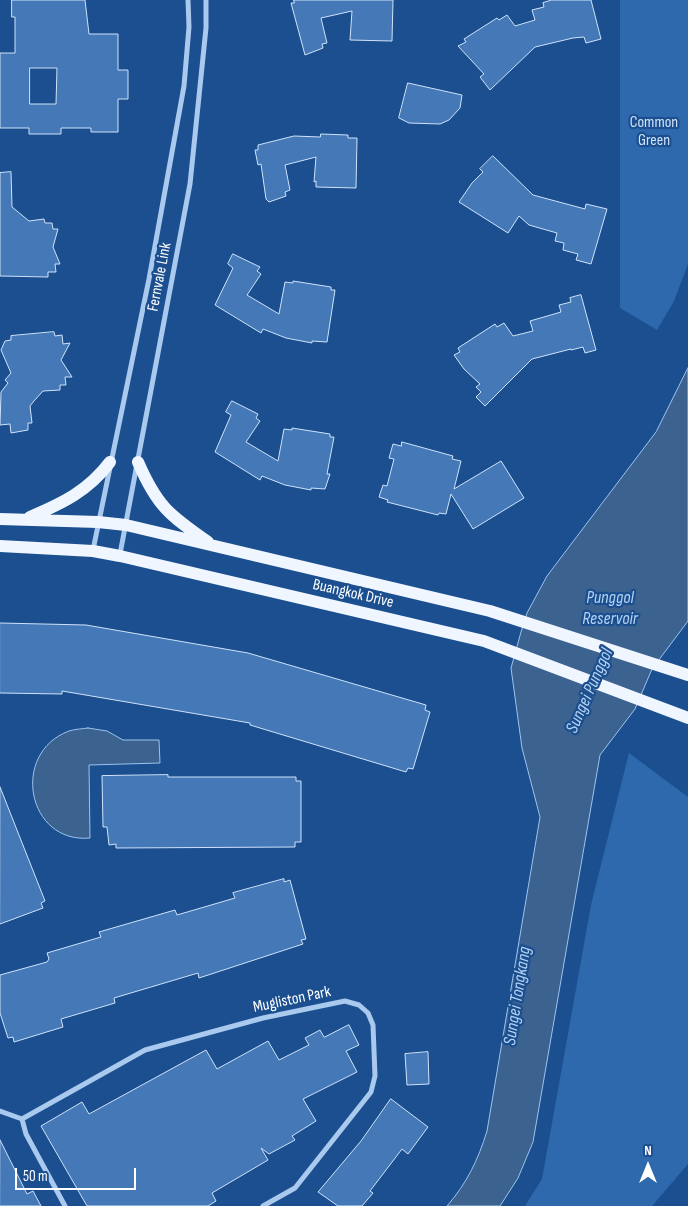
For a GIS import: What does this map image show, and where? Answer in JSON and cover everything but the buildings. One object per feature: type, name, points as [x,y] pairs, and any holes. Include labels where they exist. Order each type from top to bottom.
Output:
[{"type":"main road","points":[[26,519],[62,504],[96,480],[110,462]]},
{"type":"main road","points":[[138,462],[151,492],[173,518],[214,546]]},
{"type":"main road","name":"Buangkok Drive","points":[[0,519],[98,522],[126,525],[490,611],[688,675]]},
{"type":"main road","name":"Buangkok Drive","points":[[0,546],[93,551],[120,556],[484,641],[685,717]]},
{"type":"street","name":"Fernvale Link","points":[[93,551],[149,279],[184,86],[189,27],[188,0]]},
{"type":"street","name":"Fernvale Link","points":[[120,556],[190,184],[206,28],[206,0]]},
{"type":"street","name":"Mugliston Park","points":[[22,1119],[145,1050],[263,1018],[345,1001],[359,1005],[368,1013],[373,1025],[376,1076],[371,1092],[295,1188],[263,1206]]},
{"type":"street","points":[[0,1111],[22,1119],[26,1134],[65,1206]]},
{"type":"green space","name":"Common Green","points":[[620,0],[688,0],[688,264],[674,301],[657,330],[620,308]]},
{"type":"green space","points":[[629,753],[688,797],[688,1164],[652,1206],[525,1206],[542,1179],[591,905]]},
{"type":"water","name":"Punggol Reservoir","points":[[688,368],[688,621],[652,669],[635,709],[600,755],[533,1142],[518,1178],[500,1206],[447,1206],[471,1171],[487,1131],[540,817],[522,748],[511,668],[521,632],[527,613],[547,576],[656,432]]},
{"type":"water","points":[[88,728],[107,731],[123,740],[159,740],[160,763],[89,765],[90,838],[69,836],[52,827],[40,813],[34,795],[33,776],[39,758],[50,742],[69,731]]},
{"type":"water label","name":"Sungei Punggol","points":[[590,691]]},
{"type":"water label","name":"Sungei Tongkang","points":[[518,996]]}]
